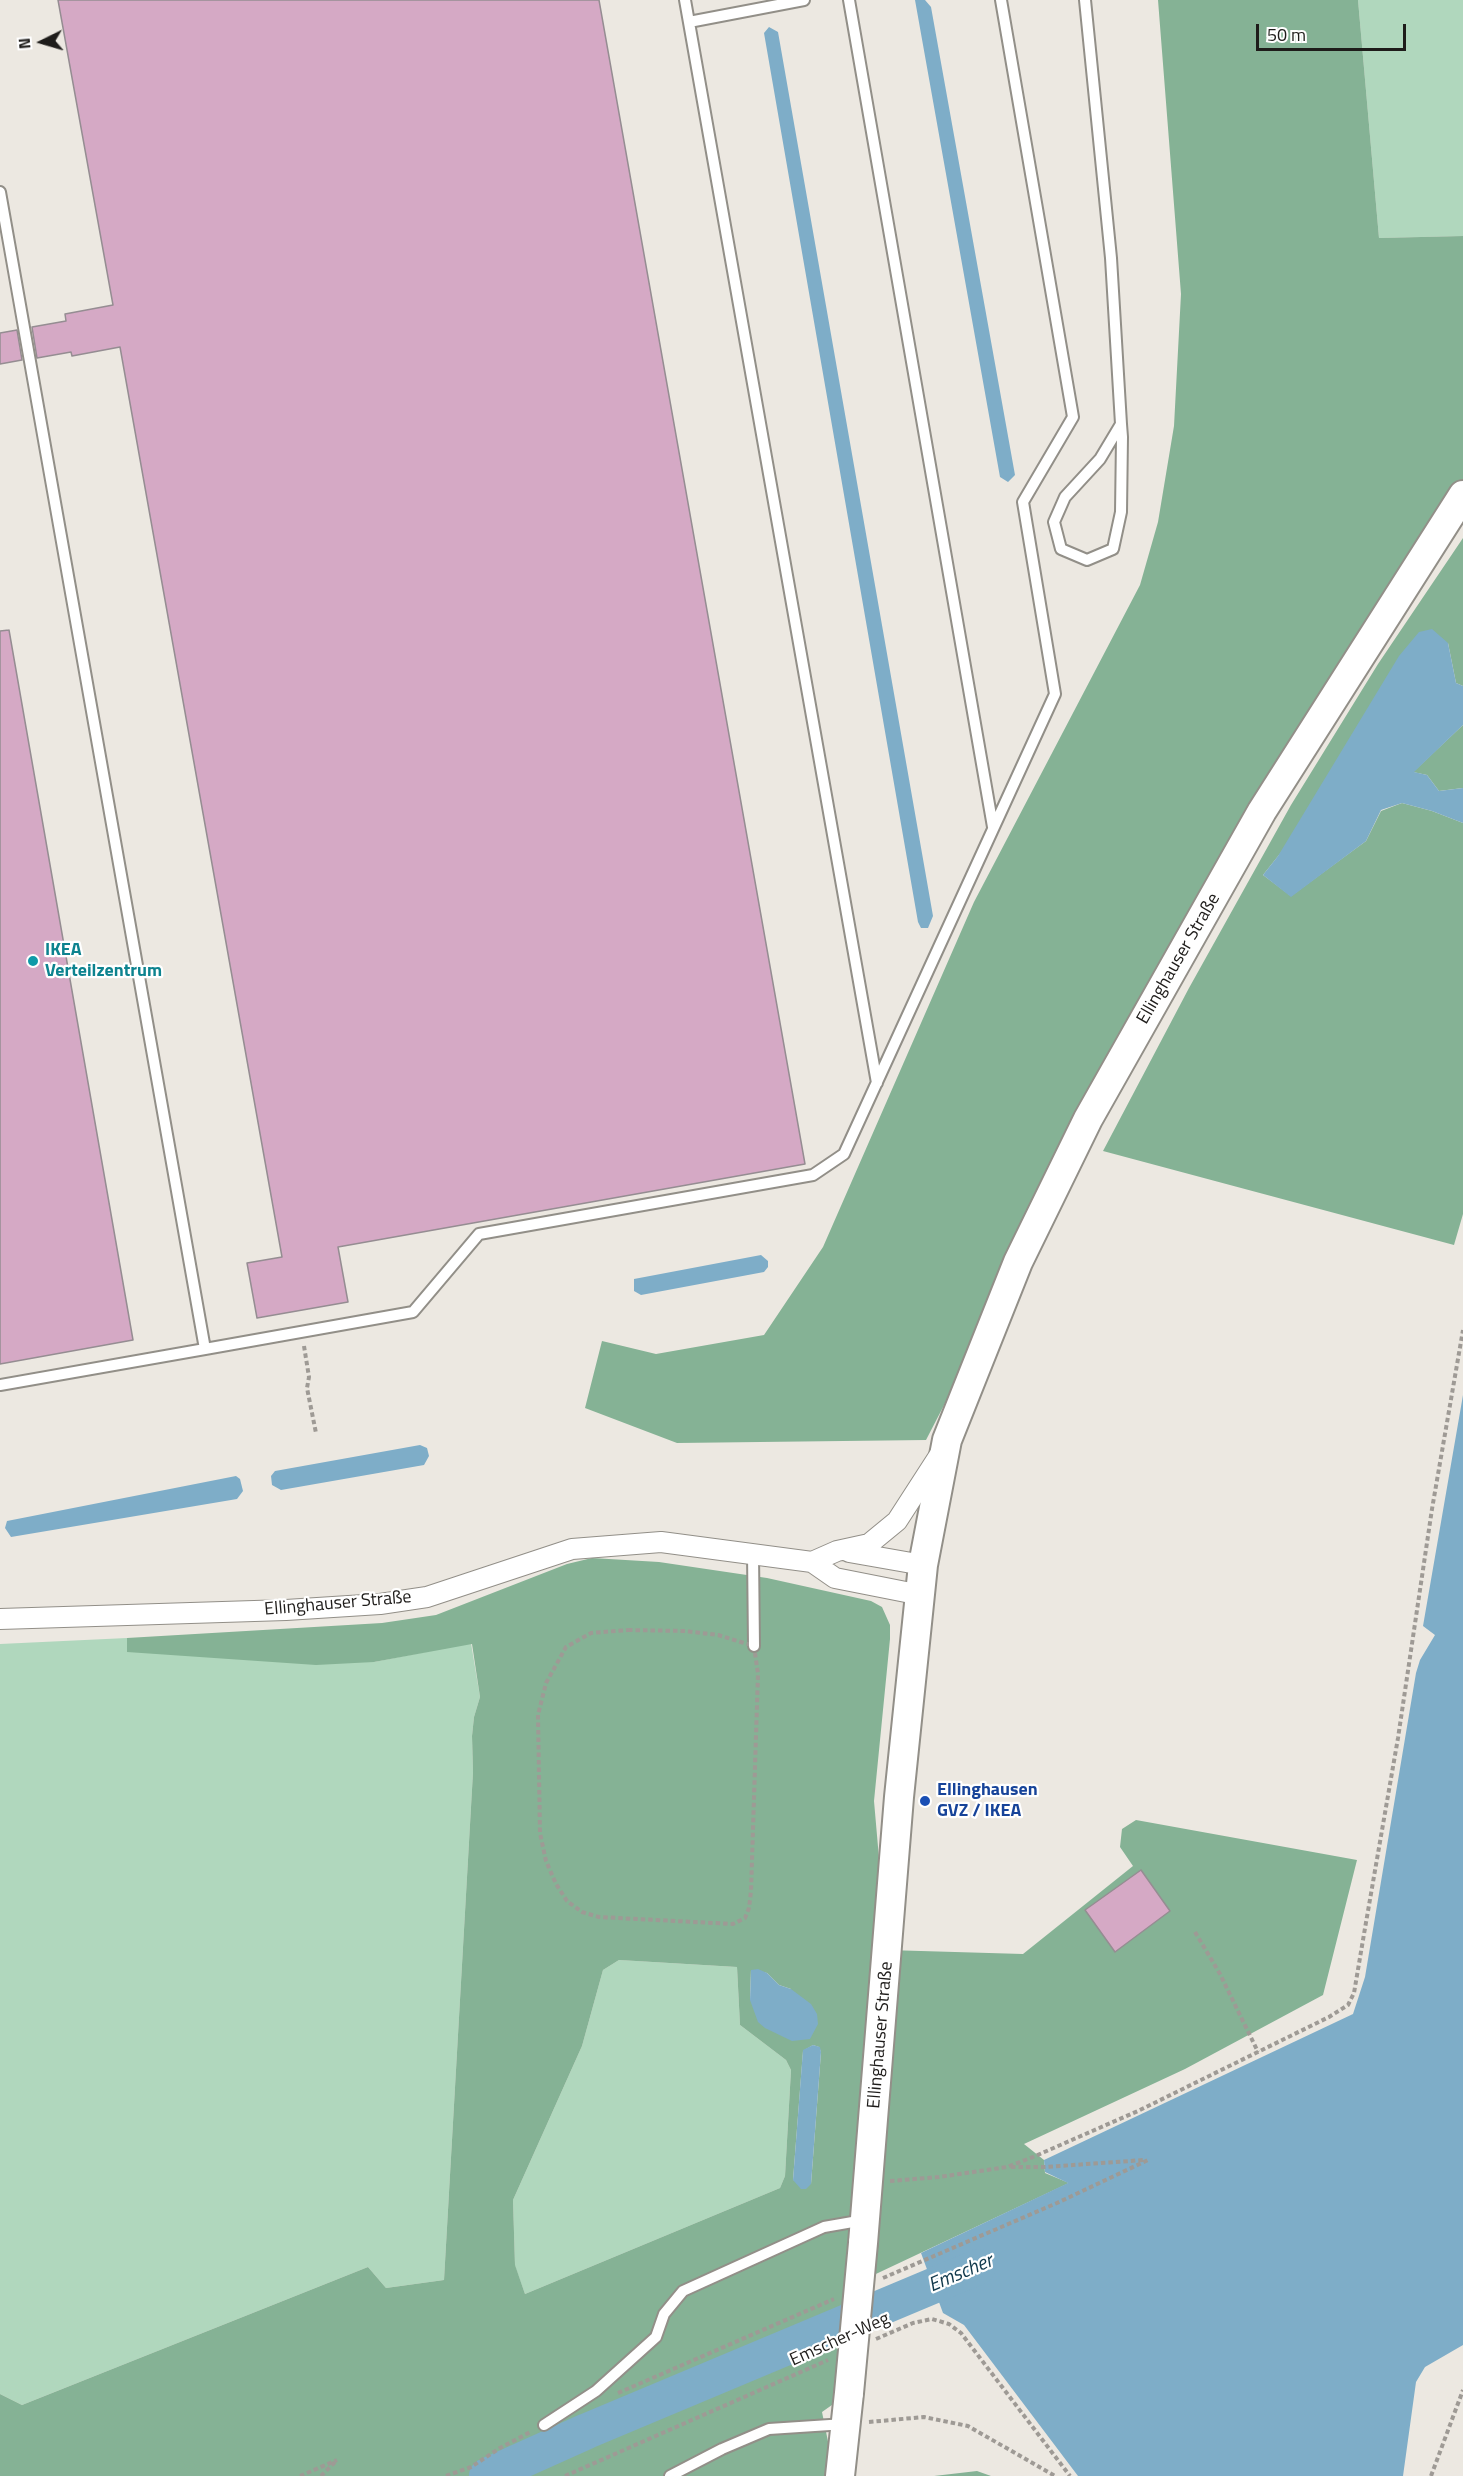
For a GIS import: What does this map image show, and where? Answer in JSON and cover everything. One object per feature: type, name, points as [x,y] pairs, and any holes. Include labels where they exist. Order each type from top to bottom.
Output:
[{"type":"main road","name":"Ellinghauser Straße","points":[[840,2476],[864,2231],[899,1797],[923,1565],[944,1449],[1018,1262],[1088,1119],[1262,812],[1463,495]]},
{"type":"street","name":"Ellinghauser Straße","points":[[812,1562],[837,1551],[868,1544],[897,1521],[944,1449]]},
{"type":"street","name":"Ellinghauser Straße","points":[[0,1619],[286,1610],[380,1604],[426,1597],[572,1549],[661,1542],[812,1562],[835,1578],[921,1595]]},
{"type":"street","name":"Ellinghauser Straße","points":[[842,1551],[923,1565]]},
{"type":"lane","points":[[685,0],[877,1084]]},
{"type":"lane","points":[[689,22],[804,0]]},
{"type":"lane","points":[[849,0],[993,827]]},
{"type":"lane","points":[[0,1385],[413,1312],[479,1234],[813,1175],[844,1154],[1054,694],[1023,502],[1072,417],[1001,0]]},
{"type":"lane","points":[[1085,0],[1111,258],[1121,424],[1121,512],[1113,549],[1087,560],[1061,549],[1054,522],[1065,497],[1100,459],[1121,424]]},
{"type":"lane","points":[[0,192],[205,1349]]},
{"type":"lane","points":[[753,1553],[754,1646]]},
{"type":"lane","points":[[544,2425],[596,2391],[656,2337],[664,2314],[683,2291],[824,2227],[864,2231]]},
{"type":"lane","points":[[670,2476],[722,2449],[769,2429],[845,2424]]},
{"type":"path","points":[[1007,2167],[1138,2111],[1329,2018],[1348,2005],[1354,1993],[1398,1738],[1432,1509],[1463,1330]]},
{"type":"path","points":[[303,1345],[309,1377],[307,1388],[316,1433]]},
{"type":"path","points":[[628,1630],[685,1631],[718,1635],[754,1646],[758,1674],[751,1880],[749,1908],[744,1918],[733,1924],[720,1925],[599,1917],[582,1912],[567,1901],[556,1884],[546,1861],[540,1833],[538,1715],[546,1683],[566,1647],[591,1633],[628,1630]]},
{"type":"path","points":[[1196,1932],[1220,1974],[1258,2052]]},
{"type":"path","points":[[868,2183],[939,2177],[1007,2167],[1044,2167],[1148,2160],[1057,2203],[882,2278]]},
{"type":"path","points":[[610,2397],[839,2297]]},
{"type":"path","name":"Emscher-Weg","points":[[870,2342],[913,2322],[932,2319],[949,2324],[961,2332],[1070,2476]]},
{"type":"path","name":"Emscher-Weg","points":[[565,2476],[838,2356]]},
{"type":"path","points":[[1431,2476],[1463,2390]]},
{"type":"path","points":[[845,2424],[924,2417],[968,2426],[1055,2476]]},
{"type":"path","points":[[446,2476],[471,2467],[500,2448],[544,2425]]},
{"type":"path","points":[[300,2476],[337,2460],[321,2476]]},
{"type":"green space","points":[[1158,0],[1358,0],[1379,238],[1463,236],[1463,495],[1356,661],[1018,1262],[926,1440],[677,1443],[585,1408],[602,1341],[656,1354],[764,1335],[823,1247],[974,902],[1140,585],[1158,522],[1174,426],[1181,294]]},
{"type":"green space","points":[[1358,0],[1463,0],[1463,236],[1379,238]]},
{"type":"green space","points":[[1463,538],[1463,686],[1456,683],[1448,643],[1263,875],[1291,896],[1366,841],[1381,811],[1402,803],[1463,823],[1463,1214],[1454,1245],[1103,1151],[1189,988],[1291,805],[1378,664]]},
{"type":"green space","points":[[1463,725],[1463,788],[1439,791],[1427,775],[1413,772]]},
{"type":"green space","points":[[592,1558],[659,1562],[767,1578],[871,1601],[882,1607],[890,1625],[890,1639],[874,1801],[887,1950],[1023,1954],[1133,1866],[1120,1847],[1122,1829],[1136,1820],[1357,1860],[1323,1995],[1185,2069],[1024,2144],[1044,2160],[1045,2173],[1069,2183],[844,2289],[849,2393],[822,2412],[835,2476],[0,2476],[0,2394],[22,2405],[368,2267],[386,2288],[444,2280],[473,1772],[472,1736],[474,1717],[480,1697],[472,1644],[374,1662],[316,1665],[127,1652],[127,1638],[382,1623],[436,1615],[567,1564]],"holes":[[[619,1960],[737,1967],[740,2025],[786,2060],[791,2070],[785,2176],[780,2188],[525,2294],[515,2265],[513,2200],[582,2046],[603,1970]],[[751,1970],[767,1973],[779,1985],[791,1989],[750,2000]],[[813,2045],[819,2047],[821,2052],[811,2184],[793,2180],[803,2051]]]},
{"type":"green space","points":[[127,1638],[127,1651],[374,1662],[471,1643],[480,1697],[474,1717],[472,1736],[473,1772],[444,2280],[386,2288],[368,2267],[22,2405],[0,2394],[0,1644]]},
{"type":"green space","points":[[619,1960],[737,1967],[740,2025],[786,2060],[791,2070],[785,2176],[780,2188],[525,2294],[515,2266],[513,2200],[582,2046],[603,1970]]},
{"type":"green space","points":[[977,2471],[991,2476],[934,2476]]},
{"type":"water","points":[[915,0],[925,0],[931,7],[1015,475],[1008,482],[1000,477]]},
{"type":"water","points":[[769,27],[778,32],[933,916],[928,928],[921,928],[918,922],[764,33]]},
{"type":"water","points":[[1432,629],[1448,643],[1456,683],[1463,686],[1463,725],[1414,772],[1427,775],[1439,791],[1463,788],[1463,823],[1402,803],[1381,810],[1366,841],[1291,897],[1263,875],[1278,856],[1399,656],[1419,632]]},
{"type":"water","points":[[761,1255],[768,1261],[768,1267],[764,1272],[641,1295],[634,1291],[634,1279]]},
{"type":"water","points":[[1463,1395],[1463,2345],[1425,2367],[1416,2382],[1403,2476],[1078,2476],[964,2325],[943,2313],[921,2253],[1068,2183],[1045,2172],[1044,2160],[1353,2014],[1365,1977],[1416,1673],[1420,1660],[1435,1635],[1423,1626]]},
{"type":"water","points":[[420,1445],[427,1448],[429,1456],[424,1465],[281,1490],[272,1485],[271,1476],[275,1471]]},
{"type":"water","points":[[236,1476],[240,1479],[243,1491],[237,1499],[11,1537],[5,1528],[7,1521]]},
{"type":"water","points":[[758,1969],[811,2004],[817,2014],[818,2024],[810,2039],[792,2041],[765,2028],[758,2022],[750,2000],[751,1970]]},
{"type":"water","points":[[813,2045],[820,2047],[821,2052],[811,2184],[806,2189],[801,2189],[793,2180],[803,2050]]},
{"type":"building","points":[[58,0],[599,0],[805,1164],[338,1247],[348,1302],[257,1318],[247,1263],[282,1257],[120,347],[72,356],[71,352],[37,358],[32,327],[66,321],[65,314],[113,305]]},
{"type":"building","points":[[17,330],[22,360],[0,364],[0,333]]},
{"type":"building","name":"IKEA Verteilzentrum","points":[[9,630],[133,1340],[0,1364],[0,631]]},
{"type":"building","points":[[1141,1870],[1170,1911],[1115,1952],[1085,1910]]},
{"type":"waterway","name":"Emscher","points":[[487,2476],[587,2431],[978,2267]]},
{"type":"place","name":"IKEA Verteilzentrum","points":[[33,961]]},
{"type":"place","name":"Ellinghausen GVZ / IKEA","points":[[925,1801]]}]
